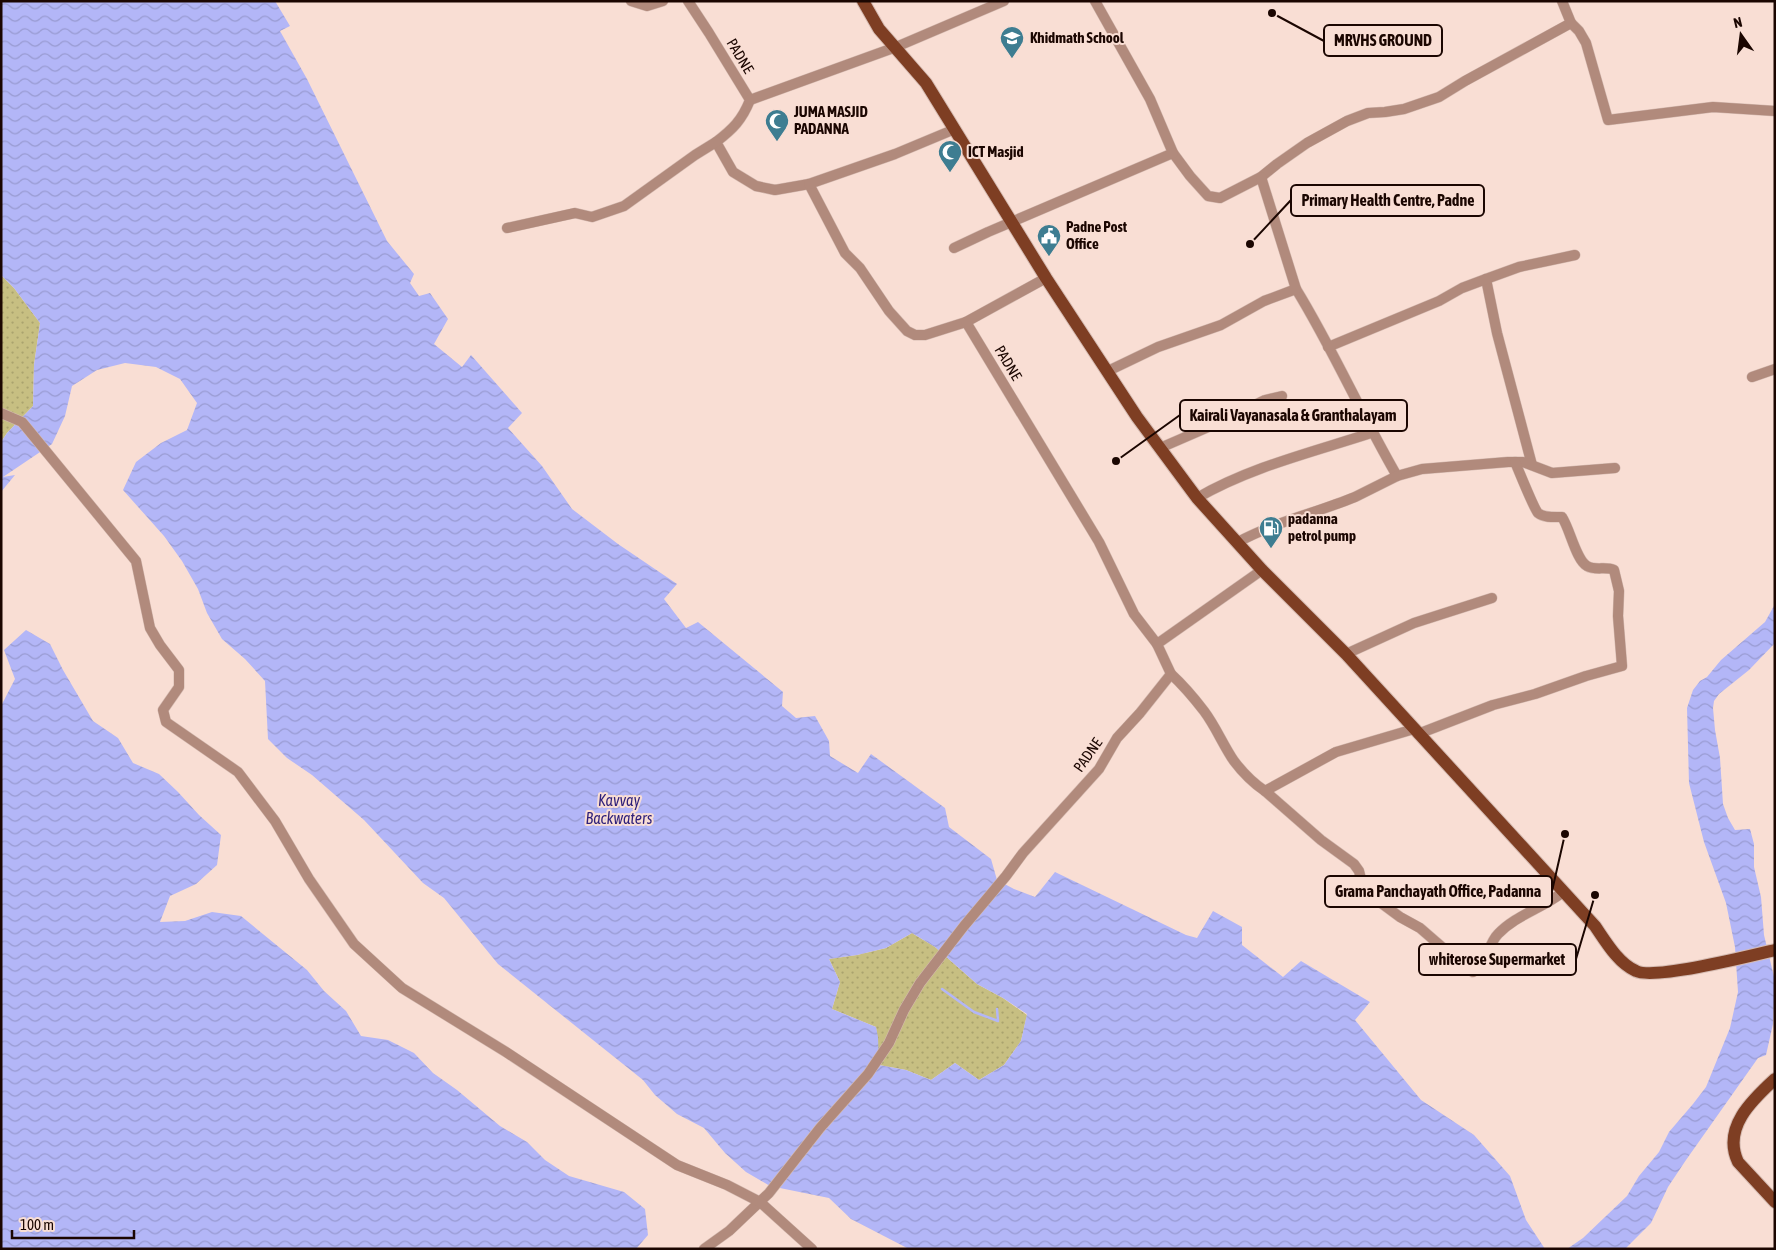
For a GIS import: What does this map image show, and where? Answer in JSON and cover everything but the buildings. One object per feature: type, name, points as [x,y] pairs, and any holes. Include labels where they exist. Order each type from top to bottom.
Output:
[{"type":"main road","points":[[862,1],[879,29],[926,83],[1046,278],[1137,417],[1197,498],[1262,570],[1346,654],[1595,926],[1619,958],[1638,973],[1649,974],[1687,969],[1775,950]]},
{"type":"main road","points":[[1775,1079],[1753,1098],[1740,1117],[1733,1142],[1734,1154],[1738,1162],[1775,1202]]},
{"type":"street","points":[[631,1],[647,6],[663,1]]},
{"type":"street","name":"PADNE","points":[[688,1],[710,33],[750,100]]},
{"type":"street","points":[[507,228],[575,213],[592,217],[624,206],[732,129],[744,115],[750,100],[896,47],[1004,1]]},
{"type":"street","points":[[1095,1],[1150,98],[1173,153],[1208,196],[1220,198],[1261,177],[1307,143],[1347,121],[1368,113],[1404,109],[1439,97],[1571,23]]},
{"type":"street","points":[[1562,1],[1571,23],[1586,42],[1608,120],[1713,107],[1775,111]]},
{"type":"street","points":[[716,142],[733,172],[756,186],[776,190],[809,184],[895,154],[955,129]]},
{"type":"street","points":[[954,248],[1173,153]]},
{"type":"street","points":[[1261,177],[1296,289],[1316,322],[1372,433],[1397,476]]},
{"type":"street","points":[[809,184],[845,253],[860,268],[889,312],[907,331],[915,335],[925,335],[966,322],[1046,278]]},
{"type":"street","points":[[1328,347],[1439,301],[1462,288],[1486,278],[1519,267],[1575,255]]},
{"type":"street","points":[[1486,278],[1497,333],[1532,466]]},
{"type":"street","points":[[1108,371],[1158,348],[1220,325],[1264,301],[1296,289]]},
{"type":"street","name":"PADNE","points":[[704,1249],[729,1231],[769,1193],[820,1128],[868,1074],[889,1042],[904,1010],[920,983],[1023,853],[1099,768],[1117,738],[1171,674],[1157,644],[1134,614],[1099,542],[966,322]]},
{"type":"street","points":[[1752,377],[1775,369]]},
{"type":"street","points":[[1160,448],[1265,400],[1282,396]]},
{"type":"street","points":[[1,414],[22,422],[136,561],[150,628],[179,670],[179,687],[163,710],[166,722],[238,772],[275,821],[309,879],[354,944],[402,988],[506,1052],[677,1165],[727,1185],[760,1202],[812,1249]]},
{"type":"street","points":[[1197,498],[1219,486],[1278,463],[1372,433]]},
{"type":"street","points":[[1238,542],[1253,534],[1354,497],[1397,476],[1430,468],[1488,462],[1523,462],[1552,473],[1615,468]]},
{"type":"street","points":[[1265,791],[1336,752],[1416,732],[1493,705],[1535,694],[1586,676],[1622,666],[1618,616],[1619,591],[1614,570],[1610,568],[1595,569],[1586,566],[1562,517],[1539,514],[1533,506],[1515,462]]},
{"type":"street","points":[[1157,644],[1262,570]]},
{"type":"street","points":[[1346,654],[1414,623],[1492,598]]},
{"type":"street","points":[[1171,674],[1204,712],[1224,741],[1234,761],[1252,781],[1321,840],[1354,864],[1359,872],[1363,887],[1369,894],[1400,917],[1420,928],[1464,967],[1473,972],[1477,970],[1483,964],[1491,942],[1498,934],[1530,911],[1563,892]]},
{"type":"shaded area","points":[[1,275],[14,288],[40,323],[34,365],[33,406],[1,442]]},
{"type":"shaded area","points":[[912,933],[935,947],[977,984],[1003,998],[1027,1015],[1021,1041],[1004,1065],[979,1080],[955,1063],[931,1080],[906,1070],[879,1065],[876,1027],[832,1009],[840,982],[829,959],[886,948]]},
{"type":"water","name":"Kavvay Backwaters","points":[[1,1],[275,1],[290,26],[280,31],[307,79],[387,241],[414,274],[410,283],[419,296],[430,293],[448,319],[434,344],[462,367],[471,355],[522,413],[508,428],[542,466],[572,509],[618,544],[677,584],[664,599],[686,628],[698,622],[783,692],[782,706],[796,718],[815,716],[829,741],[830,756],[858,773],[871,754],[945,808],[949,827],[991,859],[997,880],[1035,897],[1055,872],[1186,935],[1197,938],[1213,911],[1242,927],[1242,945],[1283,977],[1301,961],[1370,1002],[1355,1020],[1421,1100],[1474,1135],[1510,1176],[1526,1220],[1545,1249],[909,1249],[851,1219],[829,1198],[770,1186],[746,1172],[725,1153],[704,1128],[677,1114],[655,1095],[643,1080],[498,964],[444,898],[423,883],[364,820],[312,775],[287,758],[268,739],[265,681],[245,659],[222,639],[182,561],[164,536],[123,490],[136,462],[161,443],[187,430],[197,403],[180,379],[156,367],[125,363],[97,370],[72,386],[65,416],[52,444],[3,477],[15,475],[1,492],[1,442],[33,406],[34,365],[40,323],[14,288],[1,275]],"holes":[[[912,933],[935,947],[977,984],[1027,1014],[1021,1041],[1004,1065],[979,1080],[955,1063],[931,1080],[906,1070],[879,1065],[876,1027],[832,1009],[840,982],[829,959],[886,948]]]},
{"type":"water","points":[[1775,604],[1775,643],[1749,670],[1719,694],[1714,701],[1713,708],[1720,758],[1723,804],[1735,830],[1750,829],[1754,844],[1754,867],[1761,897],[1764,935],[1775,981],[1773,1024],[1766,1055],[1758,1058],[1686,1160],[1668,1187],[1651,1223],[1625,1249],[1567,1249],[1583,1238],[1627,1196],[1639,1176],[1659,1152],[1669,1132],[1706,1087],[1730,1028],[1738,992],[1735,947],[1726,903],[1704,842],[1689,783],[1687,708],[1693,690],[1700,681],[1707,677],[1721,660],[1765,622]]},
{"type":"water","points":[[26,630],[50,644],[93,721],[118,738],[133,763],[159,774],[221,835],[217,865],[196,884],[170,896],[160,922],[185,921],[212,912],[241,916],[307,970],[324,991],[346,1011],[361,1036],[388,1040],[414,1053],[433,1073],[457,1090],[500,1126],[527,1142],[545,1160],[569,1176],[624,1192],[645,1209],[648,1235],[636,1249],[1,1249],[1,706],[15,679],[4,650]]},
{"type":"waterway","points":[[942,989],[974,1012],[998,1021],[997,1009]]},
{"type":"place","name":"MRVHS GROUND","points":[[1272,13]]},
{"type":"place","name":"Khidmath School","points":[[1012,59]]},
{"type":"place","name":"JUMA MASJID PADANNA","points":[[777,142]]},
{"type":"place","name":"ICT Masjid","points":[[950,173]]},
{"type":"place","name":"Primary Health Centre, Padne","points":[[1250,244]]},
{"type":"place","name":"Padne Post Office","points":[[1049,257]]},
{"type":"place","name":"Kairali Vayanasala & Granthalayam","points":[[1116,461]]},
{"type":"place","name":"padanna petrol pump","points":[[1271,549]]},
{"type":"place","name":"Grama Panchayath Office, Padanna","points":[[1565,834]]},
{"type":"place","name":"whiterose Supermarket","points":[[1595,895]]}]
